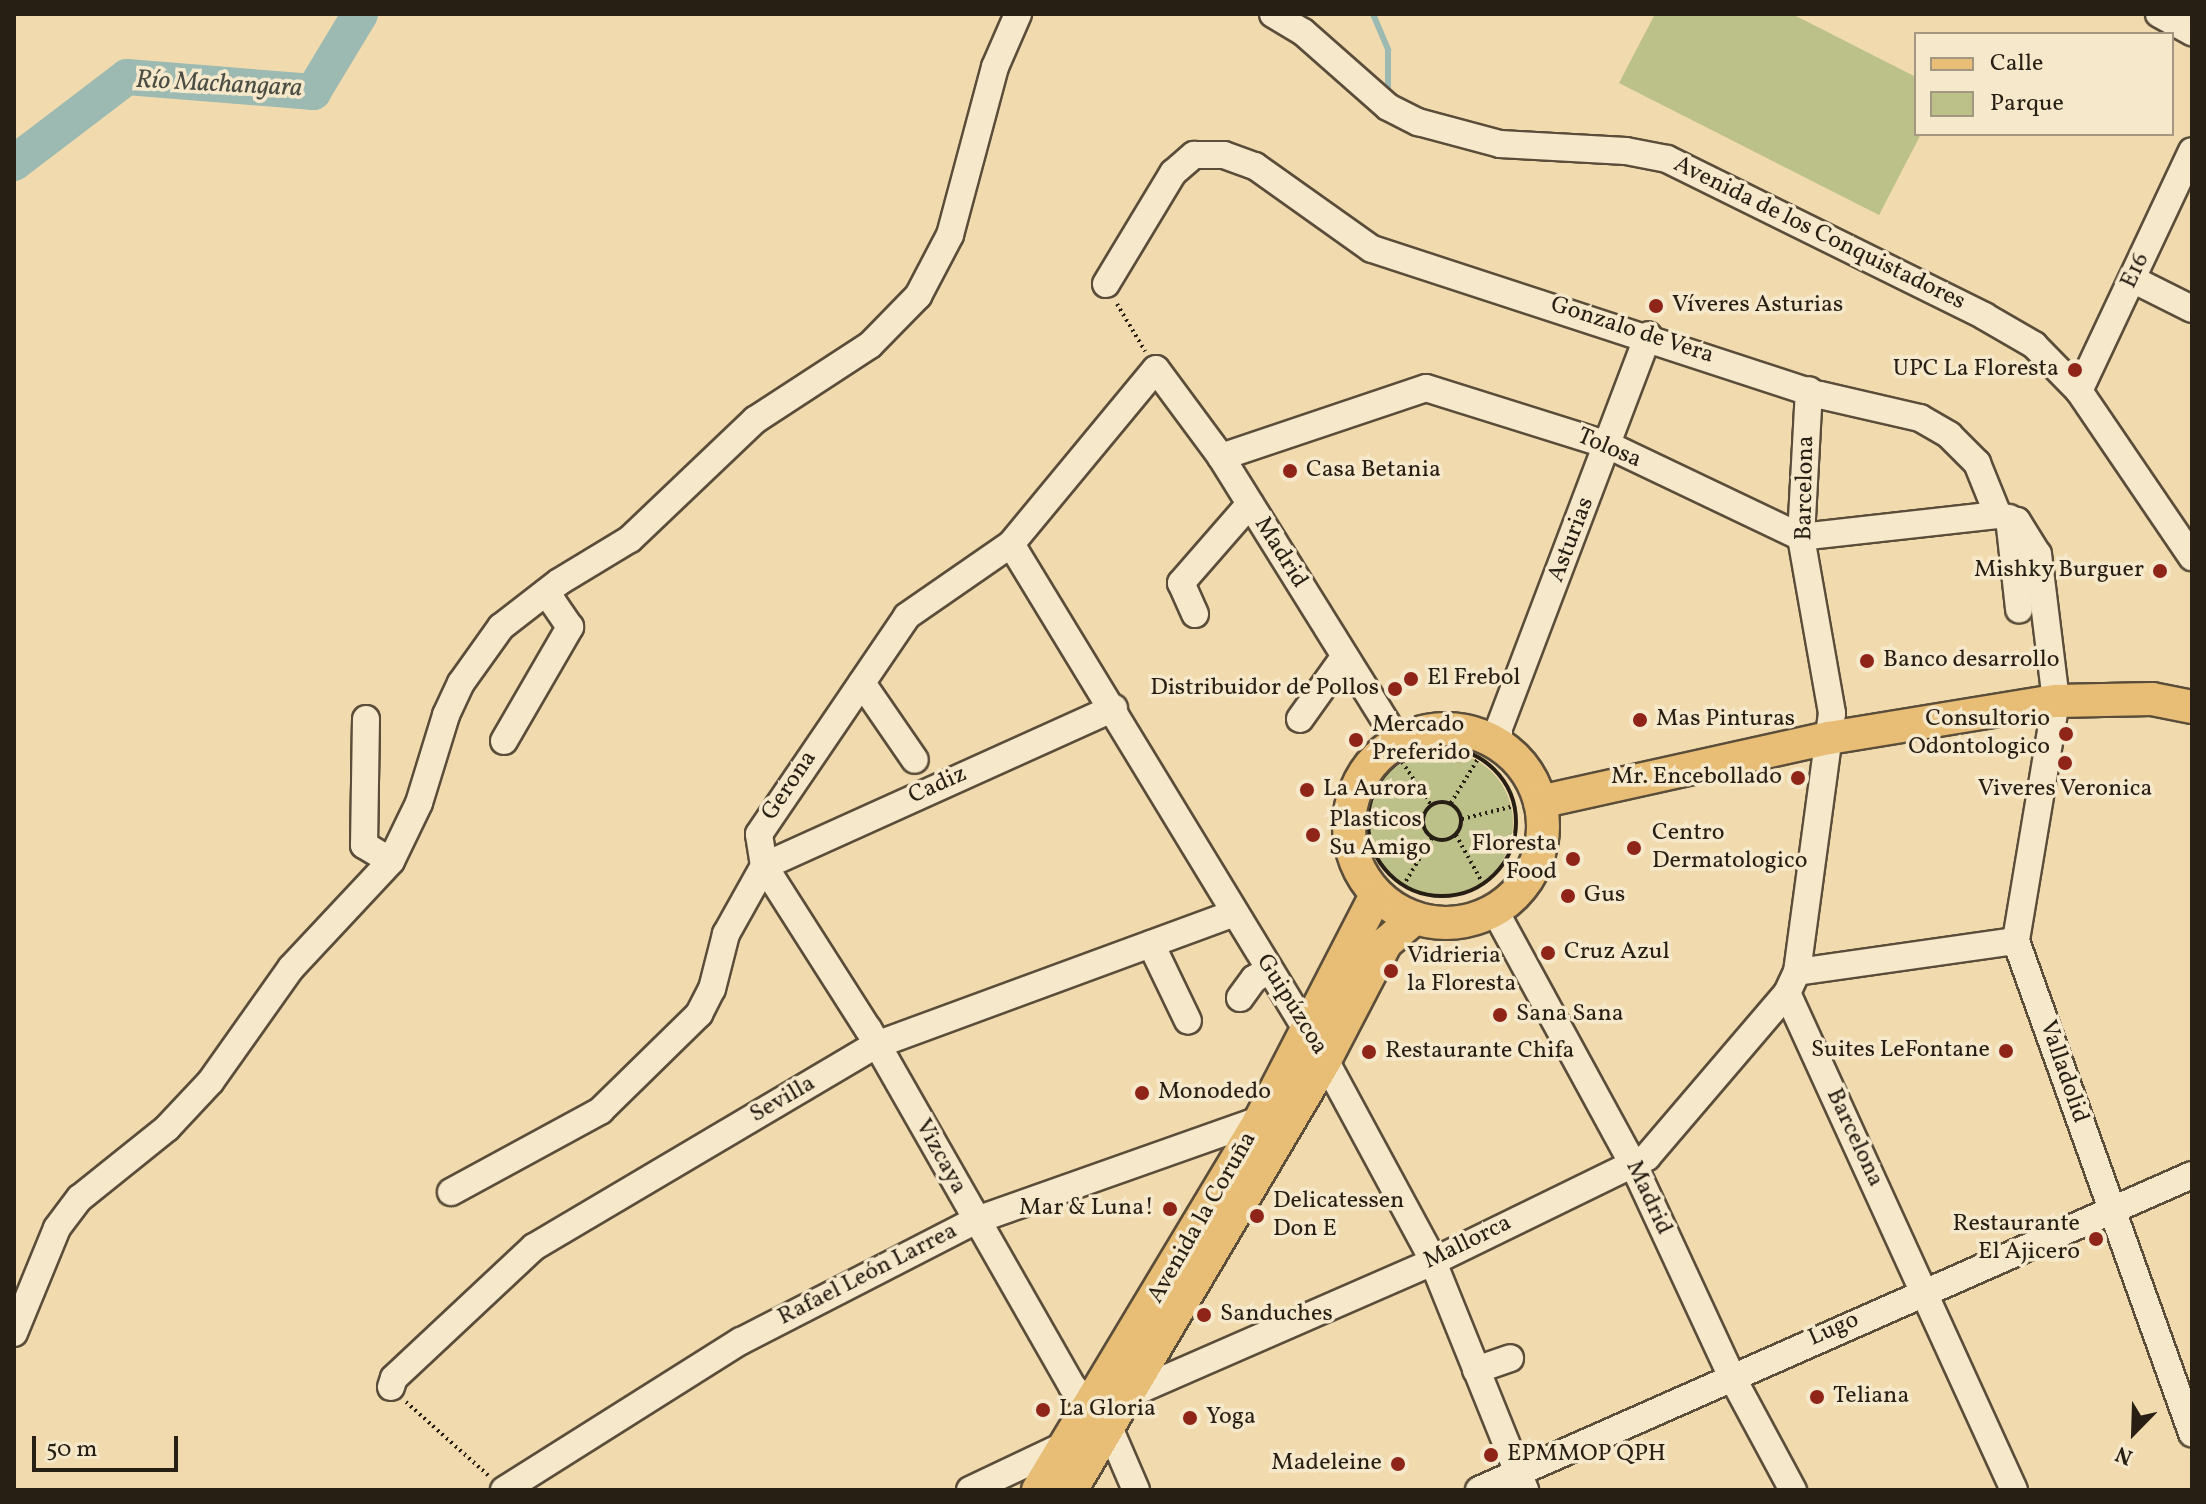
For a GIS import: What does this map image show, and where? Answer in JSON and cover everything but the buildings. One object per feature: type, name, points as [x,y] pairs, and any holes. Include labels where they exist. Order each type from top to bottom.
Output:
[{"type":"main road","points":[[2152,699],[2174,688],[2192,688]]},
{"type":"main road","points":[[1527,804],[1829,738],[2056,701],[2152,699],[2192,707]]},
{"type":"main road","points":[[1431,730],[1466,732],[1489,751],[1518,762],[1527,804],[1543,837],[1535,866],[1518,892],[1489,898],[1456,923],[1415,918],[1353,855],[1351,803],[1361,778],[1431,730]]},
{"type":"main road","name":"Avenida la Coruña","points":[[1071,1490],[1167,1281],[1260,1120],[1306,1032],[1390,891]]},
{"type":"main road","name":"Avenida la Coruña","points":[[1038,1490],[1065,1445],[1107,1410],[1325,1060],[1386,943],[1415,918]]},
{"type":"street","points":[[14,1333],[57,1228],[80,1198],[167,1128],[211,1081],[291,968],[391,861],[406,837],[461,683],[501,627],[546,592],[630,539],[755,420],[870,345],[918,296],[950,235],[995,67],[1018,14]]},
{"type":"street","name":"Avenida de los Conquistadores","points":[[1273,14],[1303,32],[1388,107],[1418,122],[1500,144],[1626,151],[1667,159],[1984,316],[2034,345],[2079,391],[2182,520],[2192,557]]},
{"type":"street","points":[[2159,14],[2192,32]]},
{"type":"street","name":"E16","points":[[2079,391],[2192,151]]},
{"type":"street","name":"Gonzalo de Vera","points":[[1106,284],[1173,173],[1194,155],[1207,152],[1255,166],[1372,249],[1648,335],[1809,390],[1920,418],[1949,435],[1977,463],[2003,516],[2030,537],[2038,554],[2056,701]]},
{"type":"street","points":[[2132,279],[2192,309]]},
{"type":"street","name":"Asturias","points":[[1489,751],[1648,335]]},
{"type":"street","name":"Madrid","points":[[1156,369],[1221,457],[1345,656],[1399,751]]},
{"type":"street","name":"Gerona","points":[[764,866],[758,844],[764,822],[913,610],[1011,544],[1156,369]]},
{"type":"street","name":"Tolosa","points":[[1221,457],[1414,388],[1450,392],[1608,445],[1801,537]]},
{"type":"street","name":"Barcelona","points":[[1809,390],[1801,537],[1832,713],[1792,982],[2014,1490]]},
{"type":"street","points":[[1195,614],[1181,583],[1250,504]]},
{"type":"street","points":[[1801,537],[2003,516],[2019,609]]},
{"type":"street","name":"Guipúzcoa","points":[[1011,544],[1114,708],[1325,1060],[1432,1262],[1521,1482]]},
{"type":"street","points":[[504,741],[570,627],[546,592]]},
{"type":"street","points":[[1300,719],[1345,656]]},
{"type":"street","points":[[862,683],[915,760]]},
{"type":"street","name":"Valladolid","points":[[2056,701],[2016,941],[2192,1433]]},
{"type":"street","name":"Cadiz","points":[[764,866],[1114,708]]},
{"type":"street","points":[[366,719],[364,845],[391,861]]},
{"type":"street","points":[[451,1192],[600,1111],[699,1014],[712,989],[726,934],[764,866]]},
{"type":"street","name":"Vizcaya","points":[[764,866],[876,1045],[974,1221],[1107,1410],[1136,1490]]},
{"type":"street","name":"Madrid","points":[[1489,898],[1633,1164],[1731,1375],[1793,1490]]},
{"type":"street","name":"Sevilla","points":[[391,1387],[394,1378],[534,1247],[876,1045],[1235,913]]},
{"type":"street","points":[[1792,982],[2016,941]]},
{"type":"street","points":[[1151,944],[1188,1021]]},
{"type":"street","points":[[1240,998],[1254,979],[1269,970]]},
{"type":"street","name":"Mallorca","points":[[1107,1410],[1432,1262],[1647,1157],[1792,982]]},
{"type":"street","name":"Rafael León Larrea","points":[[496,1482],[741,1341],[974,1221],[1260,1120]]},
{"type":"street","name":"Lugo","points":[[1479,1490],[1521,1482],[1731,1375],[2192,1175]]},
{"type":"street","points":[[1474,1365],[1508,1353]]},
{"type":"street","points":[[970,1490],[1065,1445]]},
{"type":"path","points":[[1106,284],[1156,369]]},
{"type":"path","points":[[1399,751],[1442,748],[1489,751]]},
{"type":"path","points":[[1399,751],[1431,805]]},
{"type":"path","points":[[1390,891],[1367,821],[1373,793],[1399,751]]},
{"type":"path","points":[[1489,751],[1504,781],[1527,804]]},
{"type":"path","points":[[1451,804],[1489,751]]},
{"type":"path","points":[[1431,805],[1451,804]]},
{"type":"path","points":[[1451,804],[1461,819]]},
{"type":"path","points":[[1461,819],[1527,804]]},
{"type":"path","points":[[1489,898],[1511,851],[1527,804]]},
{"type":"path","points":[[1422,821],[1431,805]]},
{"type":"path","points":[[1461,819],[1456,835],[1489,898]]},
{"type":"path","points":[[1367,821],[1422,821]]},
{"type":"path","points":[[1422,821],[1432,838],[1444,841],[1456,835]]},
{"type":"path","points":[[1390,891],[1432,838]]},
{"type":"path","points":[[1390,891],[1489,898]]},
{"type":"path","points":[[391,1387],[496,1482]]},
{"type":"green space","points":[[1655,14],[1792,14],[1914,76],[1914,136],[1920,136],[1879,215],[1619,83]]},
{"type":"green space","points":[[1441,751],[1468,757],[1492,772],[1507,796],[1513,823],[1507,850],[1492,874],[1468,889],[1441,895],[1414,889],[1390,874],[1375,850],[1369,823],[1375,796],[1390,772],[1414,757]]},
{"type":"waterway","name":"Río Machangara","points":[[14,163],[127,77],[313,92],[360,14]]},
{"type":"waterway","points":[[1373,14],[1388,50],[1388,95]]},
{"type":"place","name":"Víveres Asturias","points":[[1656,306]]},
{"type":"place","name":"UPC La Floresta","points":[[2075,370]]},
{"type":"place","name":"Casa Betania","points":[[1290,471]]},
{"type":"place","name":"Mishky Burguer","points":[[2160,571]]},
{"type":"place","name":"Banco desarrollo","points":[[1867,661]]},
{"type":"place","name":"El Frebol","points":[[1411,679]]},
{"type":"place","name":"Distribuidor de Pollos","points":[[1395,689]]},
{"type":"place","name":"Mas Pinturas","points":[[1640,720]]},
{"type":"place","name":"Consultorio Odontologico","points":[[2066,734]]},
{"type":"place","name":"Mercado Preferido","points":[[1356,740]]},
{"type":"place","name":"Viveres Veronica","points":[[2065,763]]},
{"type":"place","name":"Mr. Encebollado","points":[[1798,778]]},
{"type":"place","name":"La Aurora","points":[[1307,790]]},
{"type":"place","name":"Plasticos Su Amigo","points":[[1313,835]]},
{"type":"place","name":"Centro Dermatologico","points":[[1634,848]]},
{"type":"place","name":"Floresta Food","points":[[1573,859]]},
{"type":"place","name":"Gus","points":[[1568,896]]},
{"type":"place","name":"Cruz Azul","points":[[1548,953]]},
{"type":"place","name":"Vidrieria la Floresta","points":[[1391,971]]},
{"type":"place","name":"Sana Sana","points":[[1500,1015]]},
{"type":"place","name":"Suites LeFontane","points":[[2006,1051]]},
{"type":"place","name":"Restaurante Chifa","points":[[1369,1052]]},
{"type":"place","name":"Monodedo","points":[[1142,1093]]},
{"type":"place","name":"Mar & Luna!","points":[[1170,1209]]},
{"type":"place","name":"Delicatessen Don E","points":[[1257,1216]]},
{"type":"place","name":"Restaurante El Ajicero","points":[[2096,1239]]},
{"type":"place","name":"Sanduches","points":[[1204,1315]]},
{"type":"place","name":"Teliana","points":[[1817,1397]]},
{"type":"place","name":"La Gloria","points":[[1043,1410]]},
{"type":"place","name":"Yoga","points":[[1190,1418]]},
{"type":"place","name":"EPMMOP QPH","points":[[1491,1455]]},
{"type":"place","name":"Madeleine","points":[[1398,1464]]}]
